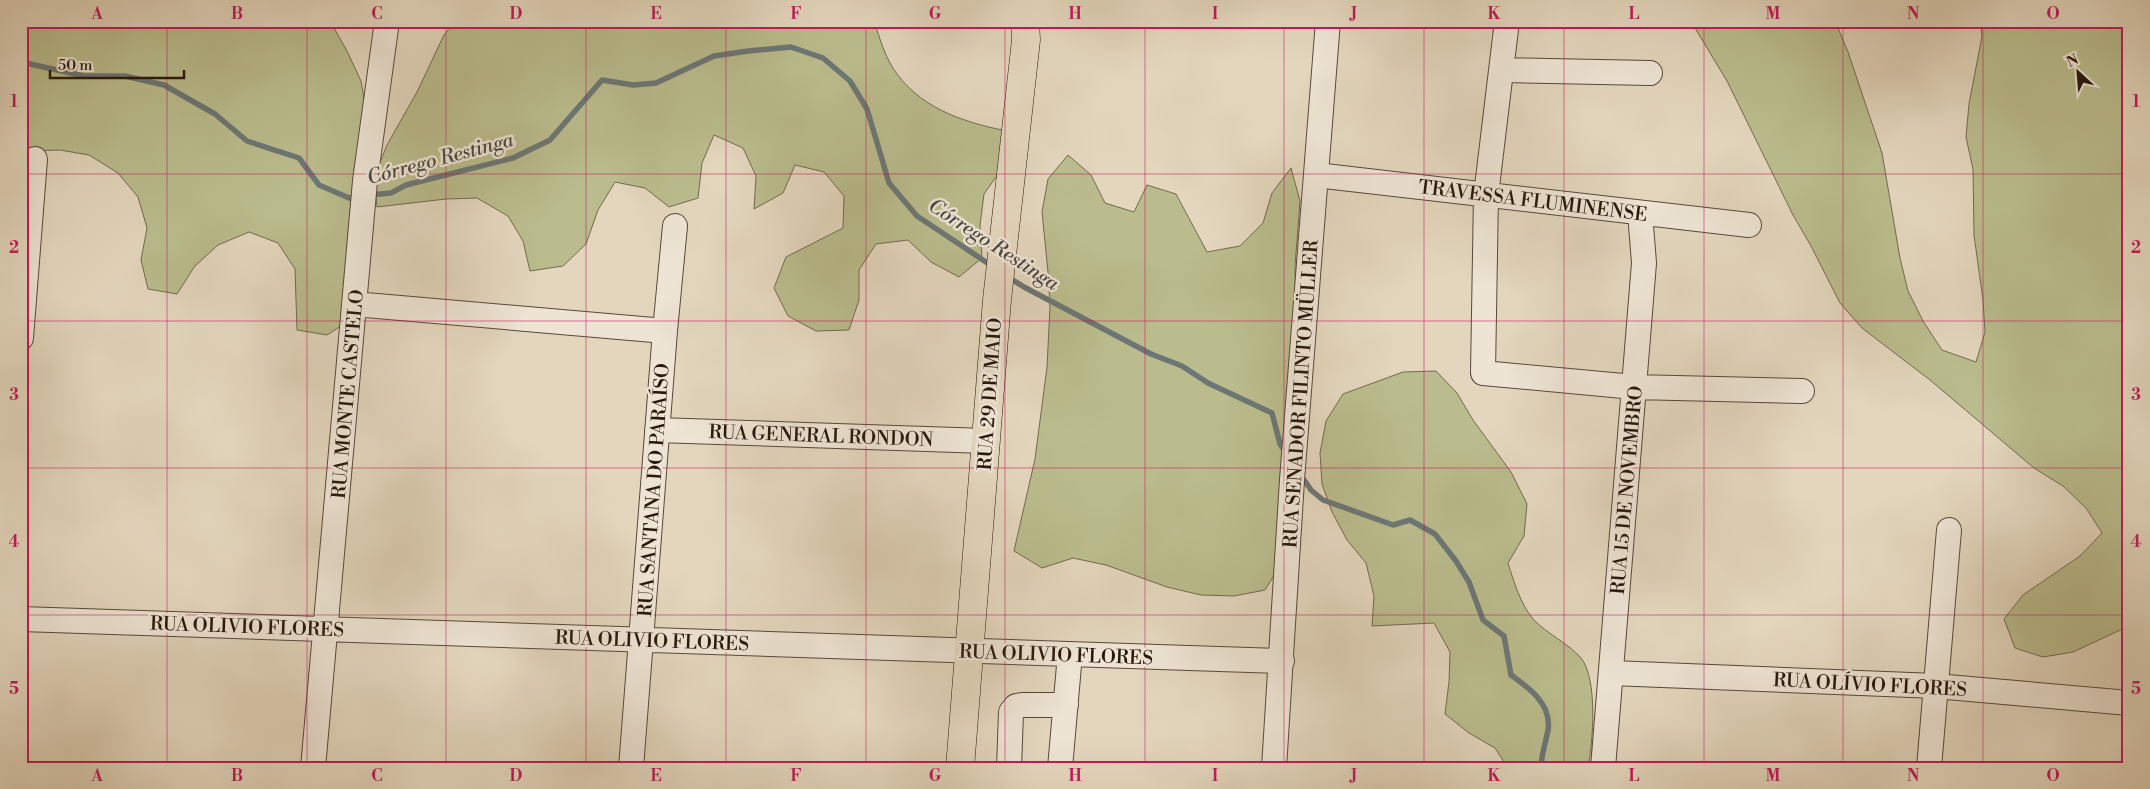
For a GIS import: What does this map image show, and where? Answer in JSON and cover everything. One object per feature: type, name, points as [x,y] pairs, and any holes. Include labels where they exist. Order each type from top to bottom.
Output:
[{"type":"main road","name":"RUA 29 DE MAIO","points":[[960,768],[997,300],[1027,28]]},
{"type":"street","name":"RUA MONTE CASTELO","points":[[313,768],[365,182],[387,21]]},
{"type":"street","name":"RUA SENADOR FILINTO MÜLLER","points":[[1274,768],[1292,480],[1328,21]]},
{"type":"street","points":[[1507,21],[1486,194],[1483,373],[1634,387],[1802,391]]},
{"type":"street","points":[[1501,70],[1650,73]]},
{"type":"street","points":[[21,338],[36,159]]},
{"type":"street","name":"TRAVESSA FLUMINENSE","points":[[1316,175],[1749,225]]},
{"type":"street","name":"RUA 15 DE NOVEMBRO","points":[[1603,768],[1644,263],[1640,213]]},
{"type":"street","name":"RUA SANTANA DO PARAÍSO","points":[[631,768],[675,226]]},
{"type":"street","points":[[354,304],[665,331]]},
{"type":"street","name":"RUA GENERAL RONDON","points":[[657,430],[986,441]]},
{"type":"street","points":[[1930,768],[1949,530]]},
{"type":"street","name":"RUA OLIVIO FLORES","points":[[21,619],[1282,661]]},
{"type":"street","points":[[1060,768],[1070,654]]},
{"type":"street","name":"RUA OLÍVIO FLORES","points":[[1612,673],[1936,686],[2129,703]]},
{"type":"street","points":[[1009,768],[1011,712],[1016,706],[1022,704],[1066,704]]},
{"type":"green space","points":[[21,21],[330,21],[361,81],[367,115],[341,326],[327,335],[297,330],[295,269],[278,243],[249,232],[218,245],[195,266],[177,294],[148,289],[141,260],[147,228],[138,197],[118,173],[89,155],[60,150],[21,151]]},
{"type":"green space","points":[[455,21],[874,21],[893,68],[908,87],[920,98],[934,107],[964,120],[1012,132],[1001,170],[984,194],[980,225],[982,258],[959,277],[931,262],[908,240],[876,244],[859,270],[859,300],[849,330],[816,331],[788,316],[774,288],[786,257],[843,228],[844,196],[824,172],[795,165],[783,193],[754,209],[756,176],[743,148],[714,135],[702,163],[698,198],[669,207],[645,188],[615,182],[598,210],[586,244],[563,266],[530,271],[523,241],[508,216],[477,198],[446,199],[377,207],[374,177],[387,145],[417,92],[444,35]]},
{"type":"green space","points":[[1688,21],[1835,21],[1848,52],[1882,153],[1900,258],[1908,291],[1923,321],[1942,350],[1976,362],[1985,332],[1983,300],[1974,235],[1973,169],[1966,137],[1969,104],[1982,36],[1980,21],[2129,21],[2129,626],[2073,652],[2043,657],[2015,648],[2004,619],[2023,595],[2080,556],[2102,533],[2086,508],[2063,486],[2034,468],[1930,380],[1862,328],[1840,303],[1793,215],[1727,81],[1695,28]]},
{"type":"green space","points":[[1068,155],[1091,175],[1105,203],[1134,212],[1147,185],[1176,194],[1207,252],[1240,246],[1263,223],[1272,193],[1291,168],[1300,201],[1295,266],[1296,330],[1281,564],[1265,590],[1234,596],[1201,595],[1167,587],[1106,565],[1073,558],[1042,568],[1014,551],[1035,459],[1047,367],[1050,307],[1042,212],[1048,179]]},
{"type":"green space","points":[[1436,371],[1457,393],[1473,420],[1511,472],[1527,504],[1524,536],[1508,563],[1515,585],[1528,613],[1576,653],[1586,668],[1590,680],[1593,711],[1588,768],[1508,768],[1495,748],[1469,733],[1445,714],[1450,652],[1434,623],[1372,626],[1374,596],[1366,563],[1347,540],[1332,512],[1322,484],[1320,453],[1326,421],[1343,394],[1403,372]]},
{"type":"waterway","name":"Córrego Restinga","points":[[369,195],[391,193],[406,185],[513,158],[550,140],[602,80],[633,85],[656,83],[714,56],[791,47],[823,58],[850,81],[867,109],[889,183],[917,216],[992,266]]},
{"type":"waterway","name":"Córrego Restinga","points":[[21,62],[84,76],[125,76],[164,85],[215,114],[247,141],[299,158],[319,185],[349,198],[357,197]]},
{"type":"waterway","name":"Córrego Restinga","points":[[1008,277],[1151,354],[1182,366],[1208,383],[1272,413],[1280,444],[1286,453]]},
{"type":"waterway","name":"Córrego Restinga","points":[[1300,474],[1311,490],[1323,500],[1393,525],[1410,520],[1435,534],[1456,561],[1469,582],[1483,620],[1504,636],[1511,675],[1532,691],[1543,705],[1548,721],[1548,730],[1541,768]]}]
